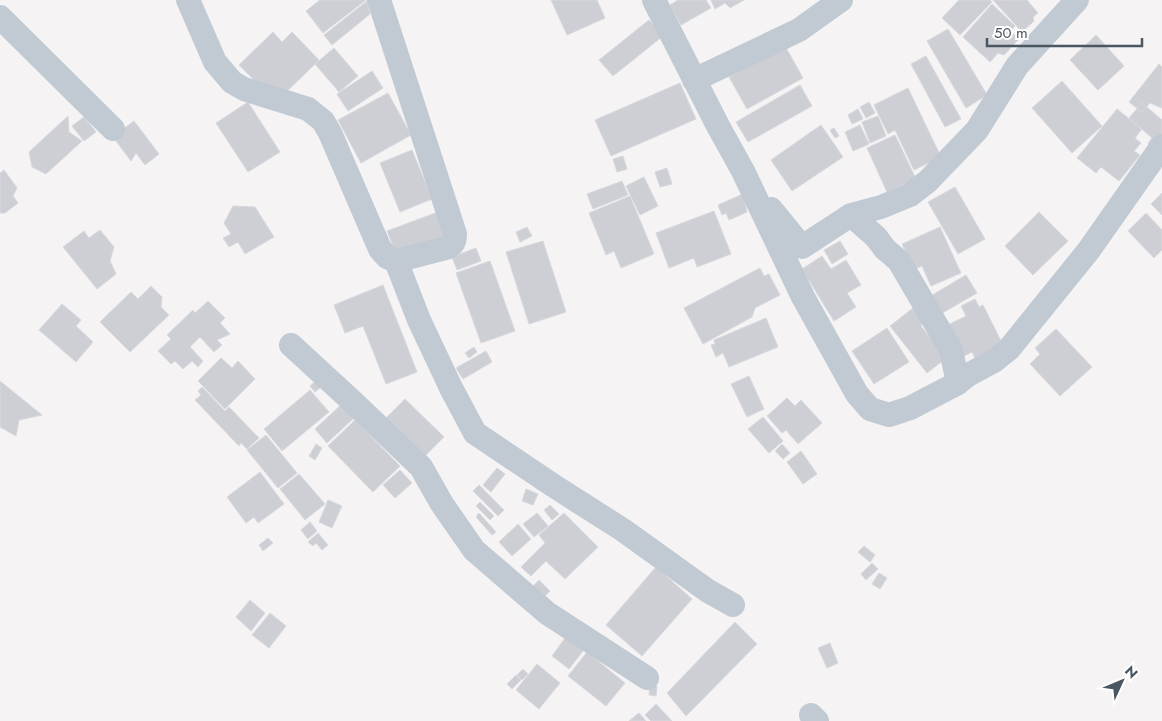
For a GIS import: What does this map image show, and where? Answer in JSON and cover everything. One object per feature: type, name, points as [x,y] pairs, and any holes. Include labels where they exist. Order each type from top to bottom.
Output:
[{"type":"street","points":[[188,0],[216,62],[232,82],[244,89],[308,109],[323,121],[330,133],[380,249],[387,257],[396,261],[446,248],[452,245],[455,240],[455,234],[378,0]]},
{"type":"street","points":[[654,0],[743,171],[803,297],[857,394],[870,409],[889,415],[910,408],[958,383],[968,375],[994,361],[1009,349],[1089,250],[1162,146]]},
{"type":"street","points":[[694,80],[799,30],[841,0]]},
{"type":"street","points":[[743,171],[802,247],[851,215],[881,207],[910,195],[928,181],[977,130],[1017,66],[1077,0]]},
{"type":"street","points":[[0,17],[112,129]]},
{"type":"street","points":[[851,215],[876,237],[884,249],[899,261],[951,350],[958,383]]},
{"type":"street","points":[[396,261],[423,329],[475,433],[623,530],[708,591],[733,605]]},
{"type":"street","points":[[291,345],[421,467],[442,504],[474,550],[547,613],[646,678]]},
{"type":"building","points":[[320,0],[366,0],[323,33],[306,11]]},
{"type":"building","points":[[551,0],[597,0],[605,18],[567,35]]},
{"type":"building","points":[[678,0],[706,0],[711,8],[681,25],[670,5]]},
{"type":"building","points":[[711,0],[744,0],[730,8],[725,3],[715,9]]},
{"type":"building","points":[[959,0],[990,0],[992,2],[960,35],[942,18]]},
{"type":"building","points":[[993,0],[1027,0],[1038,13],[1033,17],[1034,21],[1022,32]]},
{"type":"building","points":[[367,1],[370,14],[332,45],[324,35]]},
{"type":"building","points":[[992,4],[1015,26],[1010,31],[1019,39],[1004,55],[998,53],[990,62],[963,37]]},
{"type":"building","points":[[649,20],[663,36],[613,76],[599,60]]},
{"type":"building","points":[[948,29],[987,95],[966,108],[927,41]]},
{"type":"building","points":[[273,32],[282,42],[292,32],[319,60],[276,102],[239,65]]},
{"type":"building","points":[[1096,35],[1124,66],[1098,90],[1070,60]]},
{"type":"building","points":[[785,46],[803,78],[747,109],[729,77]]},
{"type":"building","points":[[334,48],[358,76],[339,92],[315,64]]},
{"type":"building","points":[[926,56],[961,119],[945,127],[911,64]]},
{"type":"building","points":[[1159,64],[1162,67],[1162,108],[1150,103],[1142,112],[1129,102]]},
{"type":"building","points":[[372,71],[383,88],[348,111],[337,94]]},
{"type":"building","points":[[1062,81],[1102,126],[1072,153],[1032,108]]},
{"type":"building","points":[[680,83],[696,119],[611,156],[595,120]]},
{"type":"building","points":[[800,85],[812,106],[748,142],[736,122]]},
{"type":"building","points":[[908,88],[941,157],[914,170],[895,130],[888,134],[874,105]]},
{"type":"building","points":[[388,93],[411,135],[361,163],[338,120]]},
{"type":"building","points":[[248,102],[280,152],[248,172],[216,123]]},
{"type":"building","points":[[869,102],[875,113],[866,118],[860,107]]},
{"type":"building","points":[[1142,103],[1162,120],[1162,139],[1154,148],[1148,143],[1152,138],[1129,118]]},
{"type":"building","points":[[858,109],[863,119],[852,124],[848,115]]},
{"type":"building","points":[[1117,109],[1142,129],[1135,138],[1141,143],[1134,151],[1140,155],[1119,181],[1101,167],[1096,173],[1077,158]]},
{"type":"building","points":[[68,116],[69,132],[82,141],[46,174],[32,167],[29,152]]},
{"type":"building","points":[[878,116],[886,136],[870,143],[862,122]]},
{"type":"building","points":[[84,117],[96,132],[84,141],[72,126]]},
{"type":"building","points":[[134,121],[159,154],[145,165],[136,153],[131,161],[116,141],[121,137],[118,133]]},
{"type":"building","points":[[821,125],[843,157],[792,191],[771,160]]},
{"type":"building","points":[[860,125],[869,144],[853,151],[845,132]]},
{"type":"building","points":[[834,128],[839,136],[835,138],[830,130]]},
{"type":"building","points":[[895,135],[916,179],[887,192],[867,148]]},
{"type":"building","points":[[412,150],[432,199],[400,212],[380,163]]},
{"type":"building","points":[[623,156],[627,169],[617,172],[613,159]]},
{"type":"building","points":[[667,168],[672,184],[660,187],[655,172]]},
{"type":"building","points":[[4,170],[17,188],[13,196],[18,203],[5,213],[0,213],[0,173]]},
{"type":"building","points":[[644,177],[658,206],[640,215],[626,186]]},
{"type":"building","points":[[622,181],[628,195],[593,209],[587,194]]},
{"type":"building","points":[[955,187],[985,239],[958,254],[928,202]]},
{"type":"building","points":[[1162,193],[1162,215],[1151,204]]},
{"type":"building","points":[[743,194],[747,212],[729,220],[726,213],[722,215],[718,205]]},
{"type":"building","points":[[630,196],[654,254],[621,268],[614,251],[606,255],[589,213]]},
{"type":"building","points":[[233,206],[255,207],[274,237],[245,254],[238,242],[229,247],[223,238],[231,234],[224,223]]},
{"type":"building","points":[[714,211],[731,254],[697,267],[694,258],[669,268],[656,233]]},
{"type":"building","points":[[438,212],[448,241],[398,259],[387,231]]},
{"type":"building","points":[[1039,212],[1068,241],[1033,275],[1005,246]]},
{"type":"building","points":[[1146,213],[1162,230],[1162,250],[1154,258],[1128,231]]},
{"type":"building","points":[[527,227],[532,236],[520,242],[516,232]]},
{"type":"building","points":[[940,227],[961,273],[931,286],[922,266],[914,269],[902,244]]},
{"type":"building","points":[[100,230],[114,247],[110,261],[116,274],[97,289],[63,247],[84,231],[89,238]]},
{"type":"building","points":[[543,241],[566,312],[529,324],[506,252]]},
{"type":"building","points":[[840,241],[848,254],[832,264],[824,250]]},
{"type":"building","points":[[476,248],[481,261],[457,270],[452,257]]},
{"type":"building","points":[[822,256],[831,269],[846,260],[861,285],[847,293],[856,307],[834,321],[802,269]]},
{"type":"building","points":[[490,261],[515,331],[481,343],[456,273]]},
{"type":"building","points":[[760,268],[764,276],[769,274],[780,295],[755,308],[752,317],[703,344],[684,308]]},
{"type":"building","points":[[966,275],[977,293],[939,315],[929,297]]},
{"type":"building","points":[[383,285],[417,372],[386,384],[363,326],[345,333],[334,305]]},
{"type":"building","points":[[151,286],[162,297],[161,307],[169,315],[130,352],[100,322],[131,292],[138,299]]},
{"type":"building","points":[[975,299],[979,307],[983,305],[1003,345],[975,358],[972,352],[960,358],[944,327],[966,316],[961,306]]},
{"type":"building","points":[[208,301],[225,318],[220,323],[230,334],[217,340],[222,345],[214,352],[200,337],[190,347],[203,361],[198,367],[192,361],[183,369],[175,361],[171,364],[158,351],[171,339],[167,335],[193,310],[195,313]]},
{"type":"building","points":[[62,304],[81,320],[76,326],[93,342],[76,362],[39,330]]},
{"type":"building","points":[[913,308],[923,320],[921,326],[937,347],[949,356],[927,373],[890,326]]},
{"type":"building","points":[[766,318],[778,347],[729,367],[723,353],[716,357],[711,345],[715,344],[714,340]]},
{"type":"building","points":[[887,328],[909,362],[874,384],[852,351]]},
{"type":"building","points":[[1056,329],[1092,367],[1060,396],[1030,364],[1040,354],[1035,348]]},
{"type":"building","points":[[474,347],[477,352],[469,358],[465,353]]},
{"type":"building","points":[[486,351],[492,362],[463,379],[456,368]]},
{"type":"building","points":[[221,358],[232,368],[238,361],[255,379],[225,409],[198,381]]},
{"type":"building","points":[[749,376],[764,409],[747,417],[731,384]]},
{"type":"building","points":[[0,381],[42,415],[19,420],[16,436],[0,427]]},
{"type":"building","points":[[316,381],[321,387],[315,392],[310,386]]},
{"type":"building","points":[[202,387],[225,411],[229,407],[259,438],[247,449],[241,443],[239,446],[195,400],[201,395],[198,391]]},
{"type":"building","points":[[310,390],[329,412],[282,451],[264,429]]},
{"type":"building","points":[[787,398],[795,406],[801,400],[822,423],[798,444],[786,430],[782,433],[767,416]]},
{"type":"building","points":[[405,399],[444,437],[422,459],[384,420]]},
{"type":"building","points":[[343,403],[356,416],[327,443],[315,429]]},
{"type":"building","points":[[763,417],[783,441],[769,453],[748,429]]},
{"type":"building","points":[[355,420],[400,466],[373,492],[328,446]]},
{"type":"building","points":[[266,435],[297,473],[278,488],[247,450]]},
{"type":"building","points":[[316,444],[322,448],[315,460],[309,456]]},
{"type":"building","points":[[782,444],[790,453],[783,459],[775,451]]},
{"type":"building","points":[[801,451],[817,474],[803,484],[787,462]]},
{"type":"building","points":[[497,468],[505,474],[491,492],[483,485]]},
{"type":"building","points":[[400,470],[412,483],[395,498],[383,485]]},
{"type":"building","points":[[260,472],[284,504],[258,523],[254,517],[246,523],[227,497]]},
{"type":"building","points":[[299,474],[325,504],[305,520],[280,489]]},
{"type":"building","points":[[479,485],[504,510],[498,516],[473,491]]},
{"type":"building","points":[[526,489],[538,494],[533,505],[522,501]]},
{"type":"building","points":[[328,500],[342,506],[332,528],[319,522]]},
{"type":"building","points":[[480,502],[494,516],[490,520],[476,506]]},
{"type":"building","points":[[550,505],[559,514],[552,520],[544,510]]},
{"type":"building","points":[[479,513],[496,532],[492,535],[476,517]]},
{"type":"building","points":[[537,513],[548,526],[534,537],[523,524]]},
{"type":"building","points":[[564,513],[598,547],[565,579],[546,561],[531,576],[521,567],[545,543],[539,535]]},
{"type":"building","points":[[310,522],[317,531],[308,539],[301,530]]},
{"type":"building","points":[[518,524],[531,539],[512,556],[499,542]]},
{"type":"building","points":[[318,533],[328,545],[322,550],[316,543],[313,546],[308,542]]},
{"type":"building","points":[[268,538],[273,543],[263,551],[259,545]]},
{"type":"building","points":[[864,546],[875,555],[870,562],[858,552]]},
{"type":"building","points":[[872,563],[878,569],[866,580],[861,574]]},
{"type":"building","points":[[656,567],[692,599],[642,656],[606,625]]},
{"type":"building","points":[[879,573],[887,578],[880,589],[872,584]]},
{"type":"building","points":[[539,580],[550,591],[543,598],[532,587]]},
{"type":"building","points":[[250,600],[265,613],[251,631],[236,617]]},
{"type":"building","points":[[270,613],[286,626],[269,648],[252,635]]},
{"type":"building","points":[[735,622],[757,644],[686,716],[667,693]]},
{"type":"building","points":[[568,634],[586,647],[569,669],[552,656]]},
{"type":"building","points":[[830,643],[838,663],[827,668],[818,648]]},
{"type":"building","points":[[587,652],[625,683],[606,706],[568,676]]},
{"type":"building","points":[[537,664],[560,683],[539,709],[516,690]]},
{"type":"building","points":[[523,669],[528,674],[522,680],[517,675]]},
{"type":"building","points":[[516,675],[521,680],[512,689],[507,684]]},
{"type":"building","points":[[650,685],[657,686],[656,696],[649,695]]},
{"type":"building","points":[[656,704],[672,721],[651,721],[645,715]]},
{"type":"building","points":[[639,713],[646,721],[629,721]]}]
